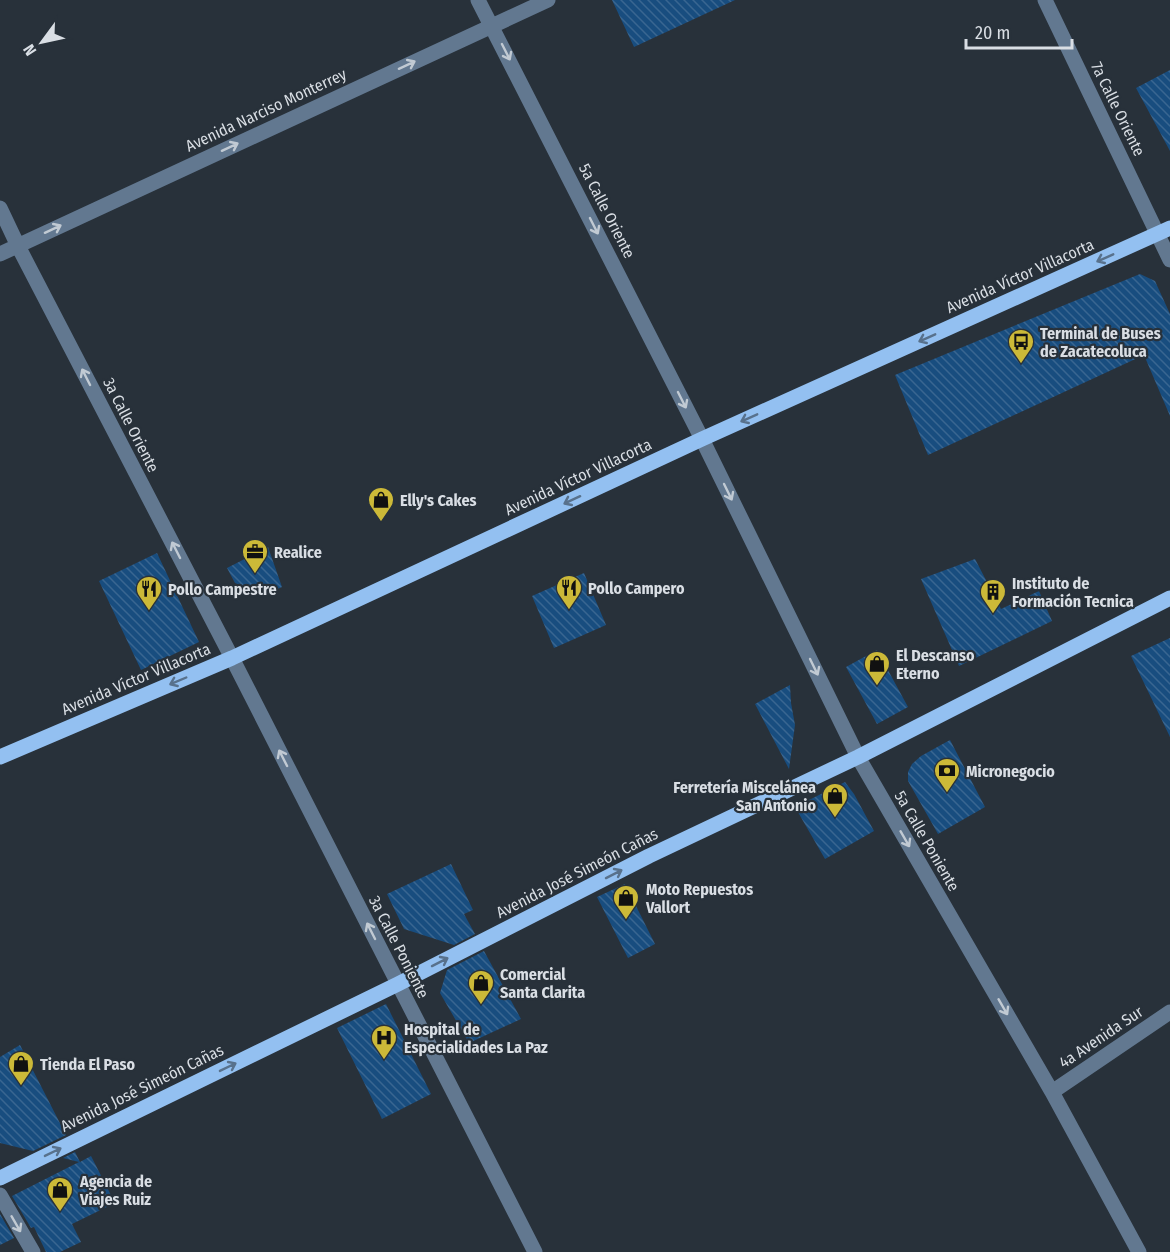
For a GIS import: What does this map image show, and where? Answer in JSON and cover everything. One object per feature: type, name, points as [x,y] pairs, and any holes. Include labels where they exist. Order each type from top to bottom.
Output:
[{"type":"main road","name":"Avenida Víctor Villacorta","points":[[0,757],[232,658],[702,439],[1164,231]]},
{"type":"main road","name":"Avenida José Simeón Cañas","points":[[0,1178],[398,984],[649,856],[858,757],[1170,598]]},
{"type":"street","name":"5a Calle Oriente","points":[[478,0],[702,439]]},
{"type":"street","name":"Avenida Narciso Monterrey","points":[[0,254],[548,0]]},
{"type":"street","name":"7a Calle Oriente","points":[[1045,0],[1164,231],[1170,260]]},
{"type":"street","name":"3a Calle Oriente","points":[[0,208],[232,658]]},
{"type":"street","name":"5a Calle Poniente","points":[[702,439],[858,757],[1052,1092],[1139,1252]]},
{"type":"street","name":"3a Calle Poniente","points":[[232,658],[535,1252]]},
{"type":"street","name":"4a Avenida Sur","points":[[1052,1092],[1170,1012]]},
{"type":"street","points":[[0,1195],[33,1252]]},
{"type":"building","points":[[612,0],[735,0],[634,47]]},
{"type":"building","points":[[1170,70],[1170,151],[1136,88]]},
{"type":"building","name":"Terminal de Buses de Zacatecoluca","points":[[1140,274],[1155,281],[1170,314],[1170,416],[1144,355],[928,455],[895,375]]},
{"type":"building","name":"Realice","points":[[268,547],[282,587],[266,594],[250,591],[235,583],[227,568]]},
{"type":"building","name":"Pollo Campestre","points":[[157,553],[199,642],[141,670],[99,581]]},
{"type":"building","name":"Instituto de Formación Tecnica","points":[[975,559],[1001,609],[1039,591],[1052,621],[959,666],[921,579]]},
{"type":"building","name":"Pollo Campero","points":[[584,573],[606,625],[554,648],[532,596]]},
{"type":"building","points":[[1170,638],[1170,737],[1131,656]]},
{"type":"building","name":"El Descanso Eterno","points":[[877,650],[908,707],[877,724],[846,667]]},
{"type":"building","points":[[790,685],[795,725],[789,769],[755,704]]},
{"type":"building","name":"Micronegocio","points":[[950,740],[985,807],[938,834],[908,781],[908,772],[912,764],[921,756]]},
{"type":"building","name":"Ferretería Miscelánea San Antonio","points":[[845,782],[874,831],[825,859],[795,807]]},
{"type":"building","points":[[451,864],[473,910],[464,914],[475,934],[454,945],[404,929],[387,894]]},
{"type":"building","name":"Moto Repuestos Vallort","points":[[625,884],[655,944],[628,958],[597,897]]},
{"type":"building","name":"Comercial Santa Clarita","points":[[484,951],[521,1019],[469,1043],[440,993],[447,970]]},
{"type":"building","name":"Hospital de Especialidades La Paz","points":[[386,1004],[431,1094],[382,1119],[337,1028]]},
{"type":"building","name":"Tienda El Paso","points":[[20,1045],[66,1135],[33,1151],[0,1143],[0,1057]]},
{"type":"building","name":"Agencia de Viajes Ruiz","points":[[75,1152],[80,1162],[91,1156],[115,1203],[72,1224],[81,1242],[60,1252],[46,1252],[34,1227],[31,1228],[12,1196],[79,1162],[63,1158]]},
{"type":"building","points":[[0,1214],[14,1238],[0,1245]]},
{"type":"place","name":"Terminal de Buses de Zacatecoluca","points":[[1021,365]]},
{"type":"place","name":"Elly's Cakes","points":[[381,523]]},
{"type":"place","name":"Realice","points":[[255,575]]},
{"type":"place","name":"Pollo Campero","points":[[569,611]]},
{"type":"place","name":"Pollo Campestre","points":[[149,612]]},
{"type":"place","name":"Instituto de Formación Tecnica","points":[[993,615]]},
{"type":"place","name":"El Descanso Eterno","points":[[877,687]]},
{"type":"place","name":"Micronegocio","points":[[947,794]]},
{"type":"place","name":"Ferretería Miscelánea San Antonio","points":[[835,819]]},
{"type":"place","name":"Moto Repuestos Vallort","points":[[626,921]]},
{"type":"place","name":"Comercial Santa Clarita","points":[[481,1006]]},
{"type":"place","name":"Hospital de Especialidades La Paz","points":[[384,1061]]},
{"type":"place","name":"Tienda El Paso","points":[[21,1087]]},
{"type":"place","name":"Agencia de Viajes Ruiz","points":[[60,1213]]}]
